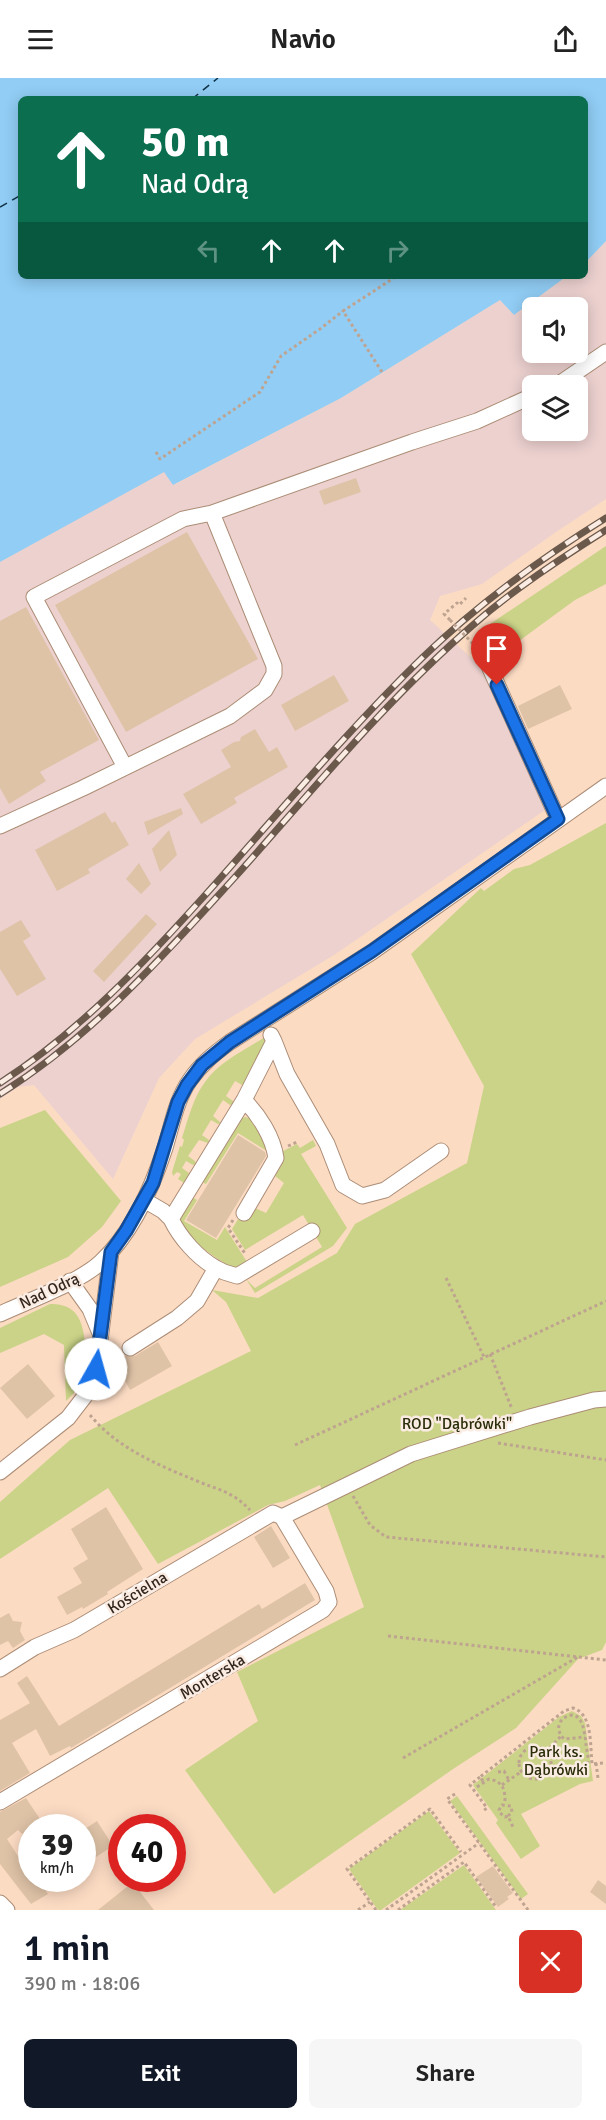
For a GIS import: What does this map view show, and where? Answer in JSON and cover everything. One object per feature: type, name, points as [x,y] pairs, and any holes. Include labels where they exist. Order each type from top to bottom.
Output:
[{"type":"street","points":[[572,375],[606,352]]},
{"type":"street","points":[[125,767],[34,597],[183,519],[212,513],[477,421],[522,401]]},
{"type":"street","points":[[0,826],[230,716],[265,690],[274,674],[274,666],[212,513]]},
{"type":"street","points":[[484,658],[558,819]]},
{"type":"street","name":"Nad Odrą","points":[[0,1314],[70,1281],[98,1265],[111,1252],[144,1200],[159,1165],[181,1096],[190,1079],[216,1053],[372,951],[606,786]]},
{"type":"street","points":[[263,1021],[287,1074],[327,1144],[343,1185],[363,1196],[385,1190],[441,1151]]},
{"type":"street","points":[[171,1219],[244,1100],[274,1041]]},
{"type":"street","points":[[244,1100],[257,1114],[276,1158],[244,1213]]},
{"type":"street","points":[[144,1200],[163,1211],[204,1260],[224,1272],[237,1276],[312,1231]]},
{"type":"street","points":[[0,1472],[64,1421],[77,1408],[93,1380],[111,1252]]},
{"type":"street","points":[[129,1348],[177,1318],[197,1301],[216,1268]]},
{"type":"street","points":[[70,1281],[93,1314],[100,1339]]},
{"type":"street","name":"Kościelna","points":[[0,1669],[35,1647],[74,1630],[272,1517],[347,1485],[411,1454],[594,1400],[606,1400]]},
{"type":"street","name":"Monterska","points":[[0,1802],[323,1610],[328,1602],[326,1591],[272,1517]]},
{"type":"street","points":[[0,1902],[7,1910]]},
{"type":"path","points":[[156,452],[160,459],[260,392],[281,356],[392,279]]},
{"type":"path","points":[[343,311],[382,372]]},
{"type":"path","points":[[466,598],[444,614],[484,658]]},
{"type":"path","points":[[230,1230],[236,1240]]},
{"type":"path","points":[[446,1278],[484,1357]]},
{"type":"path","points":[[295,1445],[606,1301]]},
{"type":"path","points":[[490,1354],[516,1422]]},
{"type":"path","points":[[87,1412],[100,1428],[124,1445],[162,1466],[227,1491],[246,1505],[272,1517]]},
{"type":"path","points":[[496,1443],[606,1460]]},
{"type":"path","points":[[347,1485],[370,1525],[386,1537],[606,1557]]},
{"type":"path","points":[[388,1636],[606,1660]]},
{"type":"path","points":[[403,1758],[578,1657]]},
{"type":"path","points":[[483,1811],[487,1808],[470,1785],[564,1711],[573,1708],[583,1714],[587,1723],[592,1764]]},
{"type":"path","points":[[561,1736],[559,1723],[564,1717],[572,1714],[581,1721],[588,1759],[598,1778]]},
{"type":"path","points":[[561,1736],[568,1739],[585,1737]]},
{"type":"path","points":[[546,1752],[561,1736]]},
{"type":"path","points":[[537,1748],[546,1752],[551,1760],[547,1774],[538,1779],[529,1778],[522,1771],[520,1761],[528,1750],[537,1748]]},
{"type":"path","points":[[550,1767],[569,1774],[580,1772],[592,1764],[603,1763]]},
{"type":"path","points":[[498,1772],[504,1770],[509,1780]]},
{"type":"path","points":[[502,1785],[522,1771]]},
{"type":"path","points":[[480,1777],[483,1781]]},
{"type":"path","points":[[477,1787],[483,1781],[495,1780],[502,1785],[505,1803]]},
{"type":"path","points":[[455,1794],[447,1799],[528,1910]]},
{"type":"path","points":[[505,1803],[512,1809],[508,1816]]},
{"type":"path","points":[[505,1803],[500,1807],[500,1813],[505,1817],[508,1816]]},
{"type":"path","points":[[376,1910],[347,1869],[430,1809],[461,1852]]},
{"type":"path","points":[[508,1816],[513,1827]]},
{"type":"path","points":[[386,1910],[479,1843]]},
{"type":"path","points":[[398,1910],[464,1862],[496,1907]]},
{"type":"path","points":[[358,1910],[370,1902]]},
{"type":"shaded area","points":[[606,241],[606,499],[482,584],[440,596],[430,620],[479,665],[545,810],[334,955],[195,1039],[159,1078],[113,1179],[34,1085],[18,1087],[0,1099],[0,562],[165,471],[174,485],[341,398],[500,300],[514,315],[522,309],[522,363],[588,363],[588,297],[538,297],[563,279],[588,279],[588,260]]},
{"type":"green space","points":[[606,546],[606,584],[575,600],[504,652],[498,660],[487,626]]},
{"type":"green space","name":"ROD \"Dąbrówki\"","points":[[606,823],[606,1642],[602,1650],[578,1659],[516,1728],[453,1769],[274,1894],[185,1770],[258,1721],[237,1672],[364,1607],[320,1485],[285,1501],[268,1505],[158,1564],[108,1488],[0,1559],[0,1502],[70,1440],[251,1351],[226,1302],[212,1290],[258,1298],[337,1253],[355,1224],[467,1163],[484,1086],[411,954],[481,888],[484,891],[514,869],[530,865]]},
{"type":"green space","points":[[265,1037],[268,1040],[244,1086],[235,1081],[226,1096],[233,1101],[233,1104],[230,1105],[223,1100],[213,1116],[221,1123],[218,1124],[211,1120],[202,1135],[209,1140],[208,1143],[199,1140],[188,1156],[196,1164],[193,1165],[186,1161],[182,1168],[189,1173],[184,1183],[178,1179],[181,1174],[177,1172],[173,1176],[172,1172],[197,1095],[211,1075],[225,1062]]},
{"type":"green space","points":[[45,1110],[121,1201],[102,1227],[68,1257],[0,1287],[0,1128]]},
{"type":"green space","points":[[245,1117],[252,1119],[270,1153],[238,1133],[206,1184],[202,1182],[240,1119]]},
{"type":"green space","points":[[313,1140],[316,1146],[301,1154],[347,1228],[333,1246],[255,1293],[246,1279],[255,1288],[322,1247],[303,1215],[245,1250],[232,1229],[240,1216],[255,1208],[266,1213],[284,1183],[275,1176],[282,1164],[281,1152],[297,1144],[300,1148]]},
{"type":"green space","points":[[192,1197],[197,1200],[184,1221],[217,1240],[225,1227],[247,1262],[236,1268],[230,1266],[212,1255],[186,1231],[180,1218]]},
{"type":"green space","points":[[50,1304],[62,1305],[72,1310],[84,1332],[85,1362],[82,1378],[76,1390],[66,1401],[64,1345],[44,1334],[0,1353],[0,1328]]},
{"type":"green space","name":"Park ks. Dąbrówki","points":[[572,1711],[581,1716],[585,1723],[593,1781],[580,1784],[521,1814],[540,1846],[521,1859],[496,1823],[498,1820],[473,1785],[559,1717]]},
{"type":"green space","points":[[457,1796],[528,1894],[521,1899],[450,1801]]},
{"type":"green space","points":[[429,1811],[460,1853],[378,1910],[349,1869]]},
{"type":"green space","points":[[464,1865],[496,1910],[400,1910]]},
{"type":"water","points":[[0,78],[606,78],[606,241],[588,260],[588,96],[18,96],[18,279],[563,279],[538,297],[522,297],[522,309],[514,315],[500,300],[341,398],[173,485],[164,472],[0,562]]},
{"type":"building","points":[[356,478],[361,492],[324,505],[319,491]]},
{"type":"building","points":[[187,532],[258,659],[126,732],[55,605]]},
{"type":"building","points":[[26,607],[99,740],[40,772],[46,781],[9,804],[0,788],[0,621]]},
{"type":"building","points":[[334,675],[349,701],[295,731],[281,705]]},
{"type":"building","points":[[560,685],[572,709],[528,729],[518,706]]},
{"type":"building","points":[[255,729],[269,752],[277,747],[288,767],[234,798],[237,803],[201,824],[183,794],[231,767],[221,750],[240,741],[241,737]]},
{"type":"building","points":[[181,808],[183,814],[148,835],[144,822]]},
{"type":"building","points":[[105,812],[112,823],[115,821],[129,845],[88,869],[90,873],[57,891],[35,850]]},
{"type":"building","points":[[169,830],[177,855],[160,872],[152,849]]},
{"type":"building","points":[[139,863],[151,884],[141,894],[126,879]]},
{"type":"building","points":[[146,914],[157,924],[104,982],[93,971]]},
{"type":"building","points":[[21,920],[31,936],[23,941],[46,979],[17,996],[0,969],[0,932]]},
{"type":"building","points":[[238,1135],[265,1152],[266,1156],[216,1238],[186,1220]]},
{"type":"building","points":[[158,1342],[172,1366],[130,1390],[120,1371],[124,1369],[119,1360],[125,1356],[135,1356]]},
{"type":"building","points":[[28,1364],[55,1396],[27,1419],[0,1388]]},
{"type":"building","points":[[106,1507],[143,1569],[107,1592],[108,1594],[83,1609],[82,1607],[67,1615],[57,1597],[82,1583],[73,1568],[88,1559],[71,1529]]},
{"type":"building","points":[[271,1526],[290,1558],[273,1568],[254,1537]]},
{"type":"building","points":[[305,1583],[315,1600],[71,1748],[70,1746],[50,1756],[36,1729],[12,1743],[30,1773],[0,1791],[0,1720],[30,1703],[17,1683],[27,1676],[59,1726],[259,1604],[262,1609]]},
{"type":"building","points":[[9,1613],[13,1621],[22,1622],[20,1631],[25,1640],[13,1648],[8,1641],[0,1645],[0,1618]]},
{"type":"building","points":[[26,1798],[37,1814],[18,1814],[18,1830],[7,1839],[18,1856],[18,1887],[0,1864],[0,1812]]},
{"type":"building","points":[[96,1822],[108,1838],[108,1849],[96,1857]]},
{"type":"building","points":[[493,1866],[513,1893],[498,1907],[476,1877]]},
{"type":"building","points":[[598,1880],[606,1886],[606,1904],[590,1892]]},
{"type":"building","points":[[22,1892],[47,1892],[48,1894],[31,1904]]},
{"type":"building","points":[[120,1892],[140,1892],[154,1910],[98,1910]]},
{"type":"ferry route","points":[[196,96],[218,78]]},
{"type":"ferry route","points":[[0,207],[18,197]]},
{"type":"railway","points":[[0,1083],[57,1041],[135,970],[366,715],[443,638],[510,583],[606,518]]},
{"type":"railway","points":[[0,1094],[66,1047],[126,993],[209,906],[380,715],[441,654],[521,587],[606,530]]},
{"type":"route","points":[[96,1369],[111,1252],[126,1231],[153,1183],[181,1096],[194,1074],[230,1042],[372,951],[558,819],[497,685]]}]
